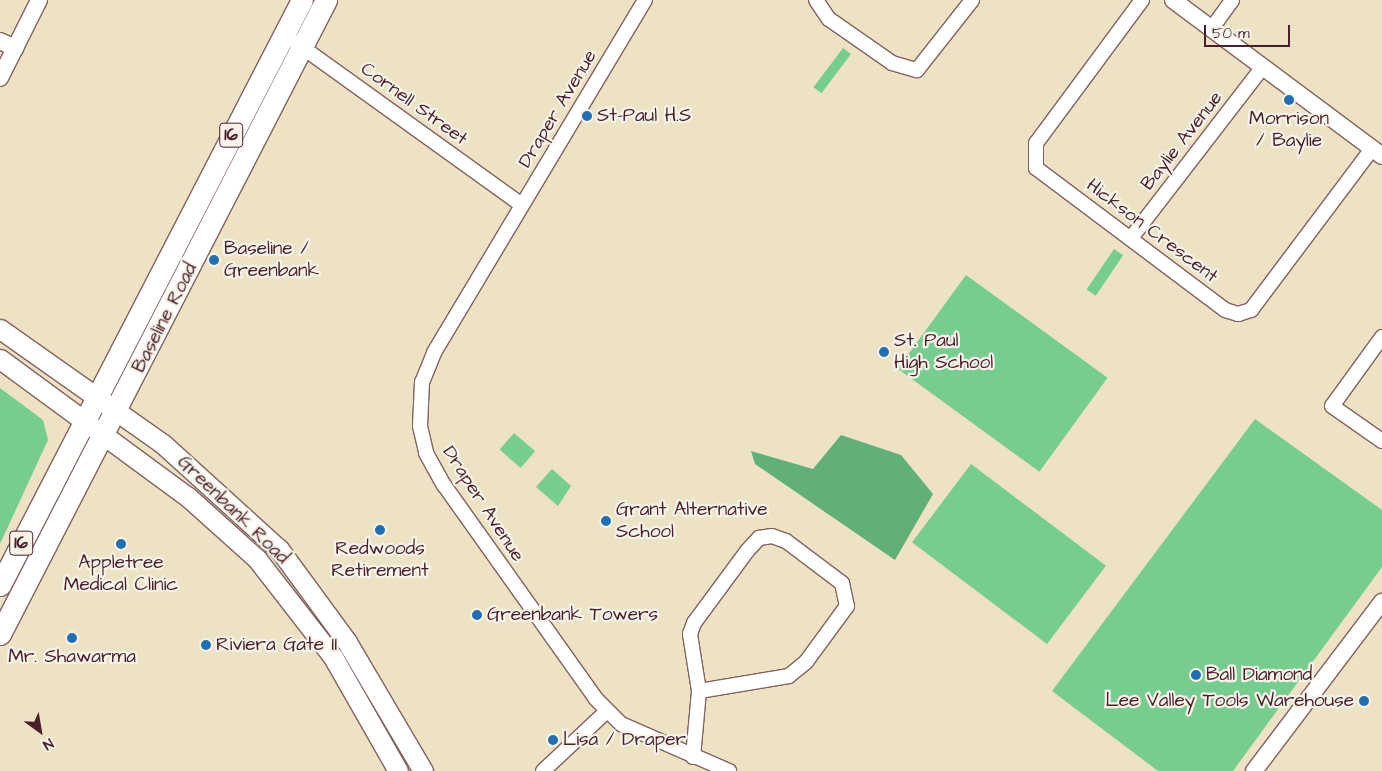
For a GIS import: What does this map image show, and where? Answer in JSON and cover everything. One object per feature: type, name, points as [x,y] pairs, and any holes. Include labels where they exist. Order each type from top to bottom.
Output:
[{"type":"main road","name":"Baseline Road","points":[[0,585],[83,418],[302,0]]},
{"type":"main road","name":"Baseline Road","points":[[0,634],[105,434],[326,0]]},
{"type":"main road","name":"Greenbank Road","points":[[0,329],[117,410],[218,490],[279,550],[347,642],[423,771]]},
{"type":"main road","name":"Greenbank Road","points":[[0,359],[105,434],[188,497],[257,559],[332,657],[398,771]]},
{"type":"street","points":[[0,78],[7,44],[39,0]]},
{"type":"street","name":"Draper Avenue","points":[[645,0],[428,366],[420,426],[426,453],[458,507],[607,711],[621,724],[692,757],[729,771]]},
{"type":"street","points":[[816,0],[829,18],[892,62],[917,70],[972,0]]},
{"type":"street","name":"Hickson Crescent","points":[[1142,0],[1036,143],[1033,156],[1036,168],[1225,310],[1238,314],[1251,310],[1377,153]]},
{"type":"street","points":[[1173,0],[1377,153]]},
{"type":"street","points":[[1212,28],[1232,0]]},
{"type":"street","name":"Cornell Street","points":[[284,35],[522,205]]},
{"type":"street","name":"Baylie Avenue","points":[[1131,238],[1262,68]]},
{"type":"street","points":[[1382,337],[1332,406],[1382,441]]},
{"type":"street","points":[[692,757],[699,691],[690,634],[694,623],[759,538],[772,536],[786,541],[842,583],[846,606],[840,618],[789,676],[699,691]]},
{"type":"street","points":[[1254,771],[1382,602]]},
{"type":"street","points":[[543,771],[607,711]]},
{"type":"green space","points":[[843,48],[851,54],[821,93],[814,87]]},
{"type":"green space","points":[[1114,249],[1123,255],[1096,296],[1087,290]]},
{"type":"green space","points":[[966,275],[1108,378],[1039,472],[898,369]]},
{"type":"green space","points":[[0,388],[43,420],[48,440],[0,544]]},
{"type":"green space","points":[[1255,419],[1382,510],[1382,567],[1233,771],[1158,771],[1052,691]]},
{"type":"green space","points":[[514,433],[535,451],[521,468],[500,450]]},
{"type":"green space","points":[[841,435],[901,455],[933,494],[895,560],[755,464],[751,451],[813,469]]},
{"type":"green space","points":[[971,464],[1106,566],[1047,644],[912,542]]},
{"type":"green space","points":[[552,469],[571,486],[558,506],[536,487]]},
{"type":"place","name":"Morrison / Baylie","points":[[1289,100]]},
{"type":"place","name":"St-Paul H.S","points":[[587,116]]},
{"type":"place","name":"Baseline / Greenbank","points":[[214,260]]},
{"type":"place","name":"St. Paul High School","points":[[884,352]]},
{"type":"place","name":"Grant Alternative School","points":[[606,521]]},
{"type":"place","name":"Redwoods Retirement","points":[[380,530]]},
{"type":"place","name":"Appletree Medical Clinic","points":[[121,544]]},
{"type":"place","name":"Greenbank Towers","points":[[477,615]]},
{"type":"place","name":"Mr. Shawarma","points":[[72,638]]},
{"type":"place","name":"Riviera Gate II","points":[[206,645]]},
{"type":"place","name":"Ball Diamond","points":[[1196,675]]},
{"type":"place","name":"Lee Valley Tools Warehouse","points":[[1364,701]]},
{"type":"place","name":"Lisa / Draper","points":[[553,740]]}]
